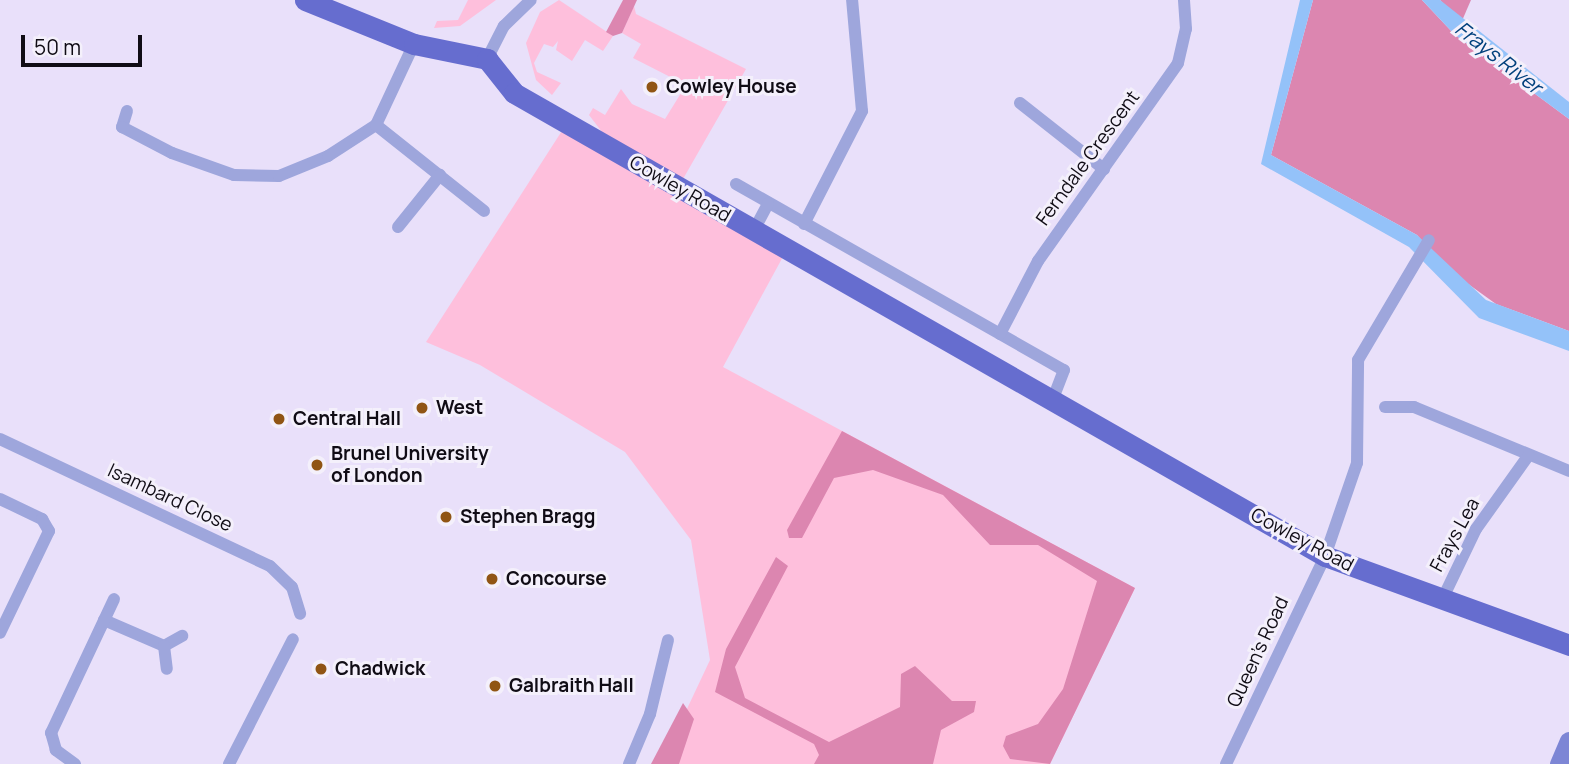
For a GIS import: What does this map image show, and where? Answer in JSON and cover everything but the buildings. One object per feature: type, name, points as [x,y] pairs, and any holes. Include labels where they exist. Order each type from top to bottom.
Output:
[{"type":"main road","points":[[305,0],[414,44],[487,58]]},
{"type":"main road","name":"Cowley Road","points":[[487,58],[514,93],[753,232],[1053,399],[1325,556],[1569,645]]},
{"type":"street","points":[[487,58],[504,26],[531,0]]},
{"type":"street","points":[[804,224],[862,111],[852,0]]},
{"type":"street","name":"Ferndale Crescent","points":[[1000,334],[1038,261],[1178,63],[1184,0]]},
{"type":"street","points":[[127,111],[122,127],[234,175],[279,176],[328,156],[376,124],[414,44]]},
{"type":"street","points":[[1020,103],[1104,169]]},
{"type":"street","points":[[376,124],[484,211]]},
{"type":"street","points":[[398,227],[440,175]]},
{"type":"street","name":"Cowley Road","points":[[736,184],[1064,370],[1053,399]]},
{"type":"street","points":[[753,232],[768,204]]},
{"type":"street","name":"Queen's Road","points":[[1226,764],[1325,556],[1357,463],[1358,360],[1429,240]]},
{"type":"street","points":[[1385,407],[1414,407],[1569,471]]},
{"type":"street","name":"Isambard Close","points":[[0,439],[270,566],[292,587],[300,614]]},
{"type":"street","name":"Frays Lea","points":[[1442,600],[1476,529],[1528,456]]},
{"type":"street","points":[[0,499],[42,519],[49,530],[0,633]]},
{"type":"street","points":[[75,764],[56,750],[51,733],[114,599]]},
{"type":"street","points":[[104,620],[164,646]]},
{"type":"street","points":[[164,646],[182,636]]},
{"type":"street","points":[[229,764],[293,639]]},
{"type":"street","points":[[629,764],[650,714],[668,640]]},
{"type":"street","points":[[164,646],[167,669]]},
{"type":"street","points":[[1559,764],[1569,741]]},
{"type":"shaded area","points":[[468,0],[496,0],[460,26],[434,28],[437,21],[458,20]]},
{"type":"shaded area","points":[[559,0],[613,36],[603,51],[585,40],[572,61],[556,50],[558,41],[553,47],[544,44],[534,63],[537,72],[561,83],[552,95],[536,80],[526,43],[540,12]]},
{"type":"shaded area","points":[[623,0],[637,0],[622,33],[613,36],[606,32]]},
{"type":"shaded area","points":[[1313,0],[1422,0],[1454,34],[1569,119],[1569,331],[1496,304],[1446,268],[1417,235],[1271,155]]},
{"type":"shaded area","points":[[1440,0],[1471,0],[1461,23]]},
{"type":"shaded area","points":[[634,6],[636,14],[746,69],[683,179],[602,132],[589,115],[593,108],[605,115],[621,89],[632,104],[665,119],[686,85],[633,58],[641,44],[622,33]]},
{"type":"shaded area","points":[[567,123],[785,253],[723,367],[1135,588],[1050,764],[661,764],[710,660],[691,540],[625,452],[480,365],[426,342]]},
{"type":"shaded area","points":[[842,431],[1135,588],[1050,764],[1010,759],[1003,746],[1006,736],[1038,724],[1063,689],[1097,581],[1038,545],[990,545],[943,495],[873,470],[834,478],[802,538],[789,538],[787,530]]},
{"type":"shaded area","points":[[776,557],[788,566],[735,667],[745,698],[829,742],[900,707],[901,674],[915,666],[952,701],[976,701],[974,712],[941,730],[933,764],[814,764],[819,755],[814,744],[715,692],[726,649]]},
{"type":"shaded area","points":[[683,703],[694,719],[679,764],[651,764]]},
{"type":"water","points":[[1300,0],[1313,0],[1271,155],[1417,235],[1486,300],[1569,331],[1569,351],[1479,318],[1409,247],[1261,164]]},
{"type":"water","name":"Frays River","points":[[1422,0],[1440,0],[1569,102],[1569,119],[1454,34]]},
{"type":"place","name":"Cowley House","points":[[652,87]]},
{"type":"place","name":"West","points":[[422,408]]},
{"type":"place","name":"Central Hall","points":[[279,419]]},
{"type":"place","name":"Brunel University of London","points":[[317,465]]},
{"type":"place","name":"Stephen Bragg","points":[[446,517]]},
{"type":"place","name":"Concourse","points":[[492,579]]},
{"type":"place","name":"Chadwick","points":[[321,669]]},
{"type":"place","name":"Galbraith Hall","points":[[495,686]]}]
